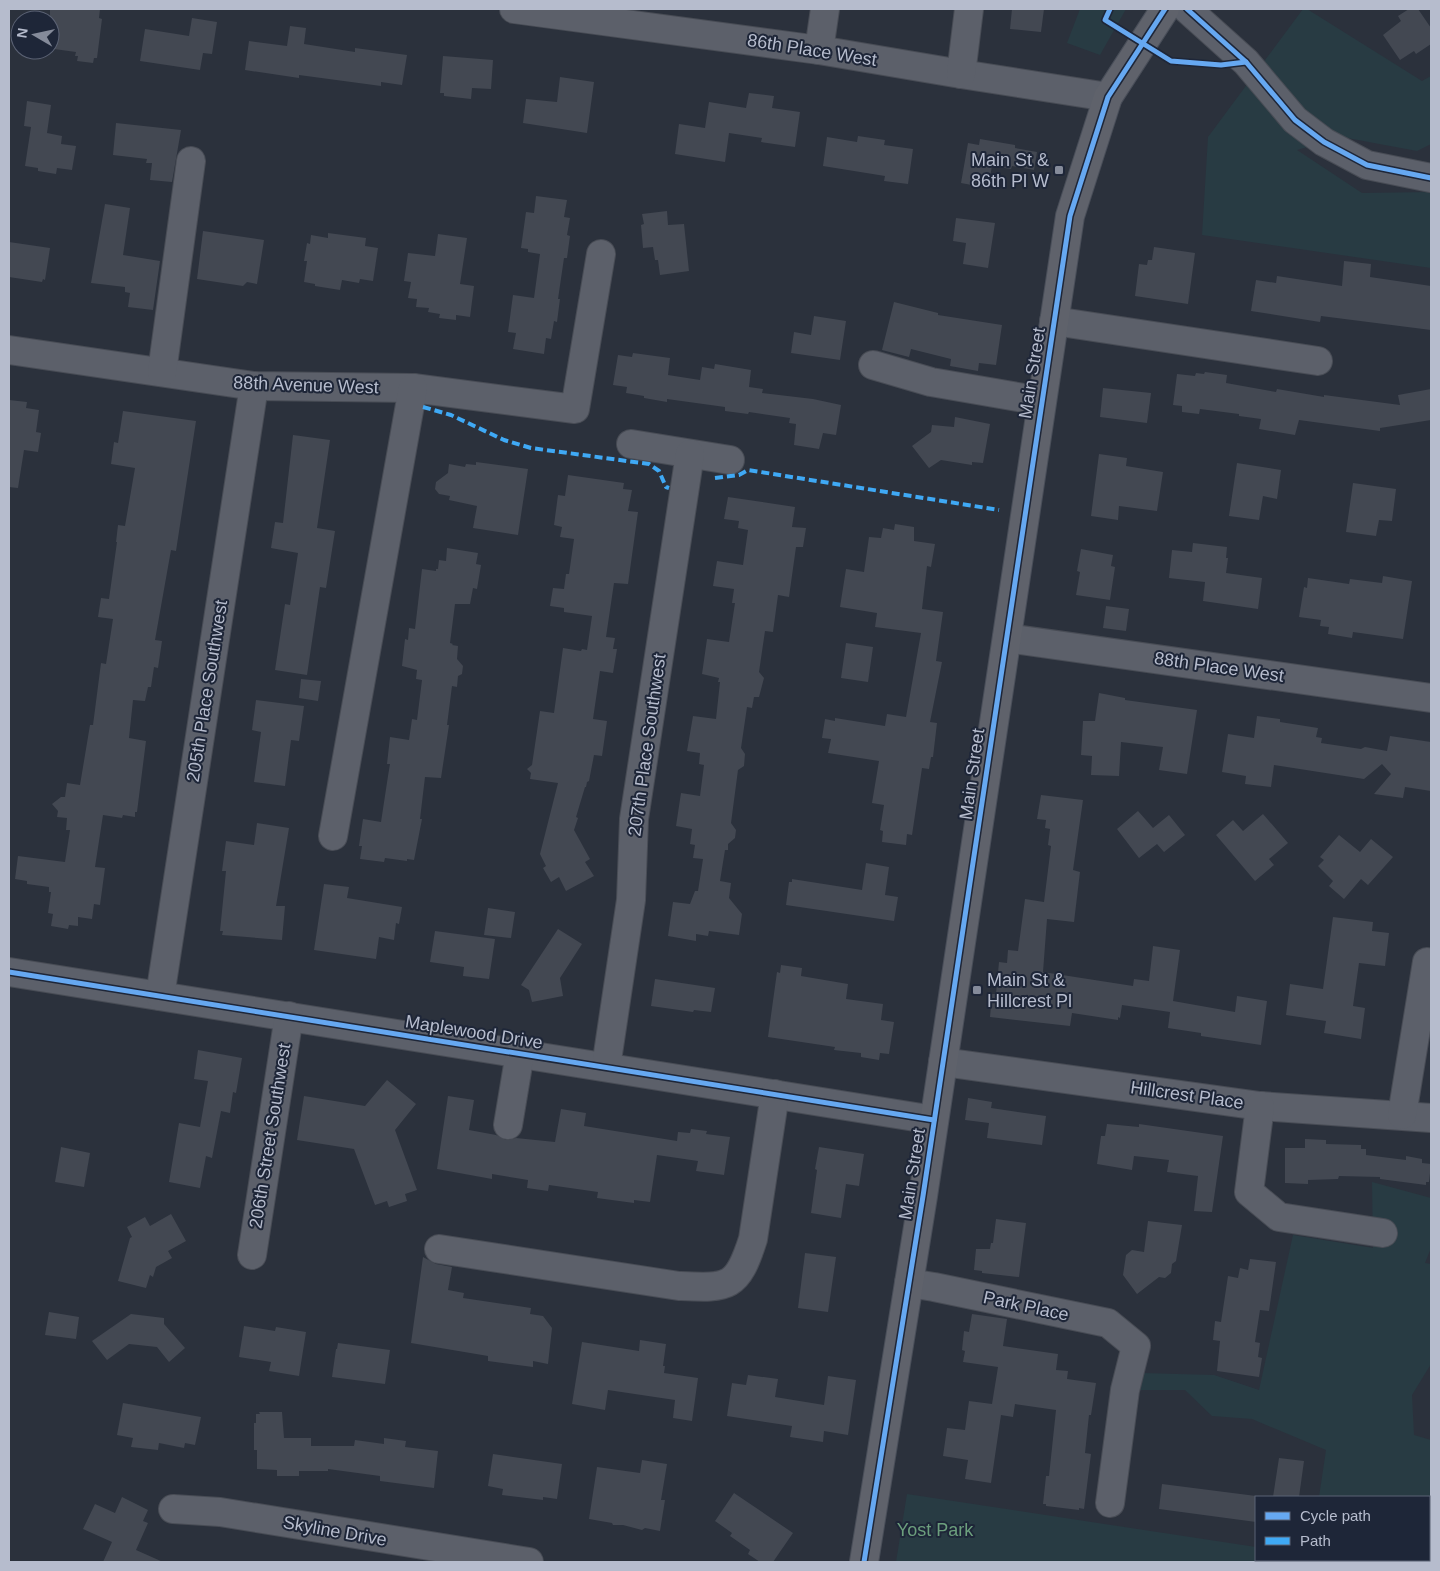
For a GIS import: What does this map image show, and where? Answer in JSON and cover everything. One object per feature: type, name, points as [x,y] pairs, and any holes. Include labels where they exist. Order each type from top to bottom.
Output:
[{"type":"main road","name":"Main Street","points":[[864,1562],[943,1062],[1070,216],[1108,97],[1165,9]]},
{"type":"street","name":"86th Place West","points":[[514,9],[819,50],[1108,97]]},
{"type":"street","points":[[819,50],[825,9]]},
{"type":"street","points":[[961,74],[969,9]]},
{"type":"street","points":[[1187,9],[1246,62],[1295,120],[1324,142],[1367,165],[1431,178]]},
{"type":"street","points":[[162,372],[191,162]]},
{"type":"street","name":"88th Avenue West","points":[[9,350],[254,386],[413,388],[575,409],[602,254]]},
{"type":"street","points":[[1054,321],[1318,361]]},
{"type":"street","points":[[873,365],[930,382],[1041,401]]},
{"type":"street","name":"205th Place Southwest","points":[[160,996],[254,386]]},
{"type":"street","points":[[333,836],[413,388]]},
{"type":"street","points":[[631,444],[730,460]]},
{"type":"street","name":"207th Place Southwest","points":[[606,1067],[631,900],[634,819],[690,454]]},
{"type":"street","name":"88th Place West","points":[[1006,638],[1431,698]]},
{"type":"street","points":[[1402,1115],[1427,962]]},
{"type":"street","name":"Maplewood Drive","points":[[9,972],[934,1120]]},
{"type":"street","name":"206th Street Southwest","points":[[252,1256],[289,1016]]},
{"type":"street","points":[[508,1124],[520,1053]]},
{"type":"street","name":"Hillcrest Place","points":[[943,1062],[1260,1106],[1431,1118]]},
{"type":"street","points":[[439,1248],[679,1286],[710,1287],[734,1280],[746,1262],[753,1239],[775,1094]]},
{"type":"street","points":[[1260,1106],[1249,1192],[1279,1217],[1384,1233]]},
{"type":"street","name":"Park Place","points":[[909,1283],[1108,1323],[1136,1346],[1125,1390],[1110,1503]]},
{"type":"street","name":"Skyline Drive","points":[[173,1509],[220,1512],[496,1560],[529,1562]]},
{"type":"green space","points":[[1080,9],[1126,9],[1100,55],[1067,43]]},
{"type":"green space","points":[[1303,9],[1307,9],[1422,81],[1431,76],[1431,144],[1417,151],[1342,137],[1297,150],[1362,193],[1431,192],[1431,268],[1202,235],[1208,137]]},
{"type":"green space","name":"Yost Park","points":[[1372,1182],[1431,1198],[1431,1248],[1425,1263],[1431,1264],[1431,1364],[1412,1395],[1414,1435],[1431,1440],[1431,1562],[896,1562],[907,1494],[1255,1547],[1255,1561],[1430,1561],[1430,1496],[1319,1496],[1326,1450],[1252,1419],[1212,1416],[1185,1390],[1136,1390],[1141,1373],[1214,1375],[1259,1390],[1293,1235],[1373,1248]]},
{"type":"building","points":[[100,9],[99,18],[102,19],[97,58],[94,58],[93,63],[77,61],[78,56],[75,56],[76,52],[60,50],[60,10],[50,10]]},
{"type":"building","points":[[1012,9],[1044,9],[1041,32],[1010,29]]},
{"type":"building","points":[[1409,9],[1418,9],[1431,28],[1431,44],[1416,54],[1414,51],[1400,60],[1383,35],[1401,21],[1398,16]]},
{"type":"building","points":[[192,18],[217,22],[212,54],[203,53],[200,70],[140,61],[145,29],[189,36]]},
{"type":"building","points":[[290,26],[306,28],[304,44],[355,52],[355,48],[407,55],[402,85],[381,82],[381,86],[299,75],[299,78],[245,70],[249,41],[287,46]]},
{"type":"building","points":[[443,56],[493,60],[491,89],[472,88],[471,99],[444,96],[444,93],[440,93]]},
{"type":"building","points":[[560,77],[594,82],[587,133],[523,123],[526,99],[557,102]]},
{"type":"building","points":[[749,93],[774,96],[772,108],[800,112],[795,147],[761,142],[762,138],[729,133],[725,162],[675,154],[679,124],[705,128],[709,102],[746,108]]},
{"type":"building","points":[[27,101],[51,105],[47,133],[62,136],[61,144],[76,146],[72,170],[57,168],[56,174],[38,171],[38,168],[25,166],[31,127],[24,126]]},
{"type":"building","points":[[116,123],[181,130],[172,182],[150,180],[152,163],[146,163],[147,159],[113,155]]},
{"type":"building","points":[[858,136],[885,140],[884,145],[913,149],[908,184],[884,181],[885,176],[823,166],[827,137],[857,142]]},
{"type":"building","points":[[980,139],[1015,145],[1015,148],[1037,152],[1034,170],[1012,166],[1011,169],[992,166],[988,188],[961,183],[968,143],[979,145]]},
{"type":"building","points":[[536,196],[567,200],[564,217],[570,218],[567,235],[570,236],[567,258],[564,258],[558,299],[560,299],[557,322],[554,321],[551,339],[546,338],[544,354],[513,349],[516,333],[508,332],[513,295],[534,298],[540,254],[528,252],[528,249],[521,248],[526,212],[534,213]]},
{"type":"building","points":[[105,204],[130,208],[123,255],[160,261],[153,310],[128,307],[130,293],[125,292],[125,287],[91,283]]},
{"type":"building","points":[[667,211],[668,225],[684,224],[689,271],[660,275],[658,260],[655,260],[653,247],[643,248],[641,225],[644,224],[642,214]]},
{"type":"building","points":[[956,218],[995,223],[988,268],[963,264],[966,243],[953,241]]},
{"type":"building","points":[[203,231],[264,240],[257,284],[247,282],[243,286],[197,279]]},
{"type":"building","points":[[328,233],[366,238],[365,246],[378,248],[373,281],[360,279],[359,283],[342,280],[340,290],[315,286],[315,284],[304,282],[307,261],[304,261],[307,243],[310,244],[311,235],[328,238]]},
{"type":"building","points":[[438,234],[467,238],[460,284],[474,286],[470,317],[456,315],[456,320],[439,318],[440,314],[428,312],[429,308],[416,307],[417,299],[408,298],[411,282],[404,281],[408,253],[435,256]]},
{"type":"building","points":[[9,242],[50,248],[45,280],[43,279],[42,282],[9,277]]},
{"type":"building","points":[[1154,247],[1195,253],[1188,304],[1135,296],[1139,264],[1147,265],[1148,260],[1152,260]]},
{"type":"building","points":[[1344,261],[1371,264],[1370,277],[1431,286],[1431,330],[1321,316],[1320,322],[1251,311],[1256,280],[1276,283],[1277,276],[1342,286]]},
{"type":"building","points":[[894,302],[938,313],[938,315],[1002,325],[996,365],[979,363],[978,371],[950,366],[951,359],[911,349],[909,357],[882,350]]},
{"type":"building","points":[[814,316],[846,321],[840,360],[791,353],[794,332],[811,335]]},
{"type":"building","points":[[633,353],[670,358],[668,375],[700,380],[702,367],[714,369],[715,364],[751,370],[749,387],[763,389],[762,393],[813,399],[841,405],[836,435],[823,433],[819,449],[794,445],[796,424],[789,423],[790,418],[749,412],[748,414],[725,411],[725,407],[667,399],[667,402],[626,393],[627,387],[613,385],[618,355],[632,357]]},
{"type":"building","points":[[1205,372],[1227,375],[1226,383],[1276,392],[1277,389],[1324,397],[1324,395],[1400,405],[1398,395],[1431,389],[1431,420],[1380,428],[1380,431],[1299,420],[1295,435],[1259,429],[1261,419],[1239,416],[1239,414],[1200,409],[1199,414],[1182,412],[1182,406],[1173,405],[1177,374],[1195,376],[1196,373],[1204,374]]},
{"type":"building","points":[[1103,388],[1151,393],[1147,423],[1100,417]]},
{"type":"building","points":[[9,400],[27,402],[26,408],[39,410],[36,432],[41,433],[38,452],[24,450],[18,488],[9,487]]},
{"type":"building","points":[[123,411],[196,421],[176,551],[171,550],[155,640],[162,641],[158,668],[154,667],[151,687],[148,687],[145,701],[133,700],[129,738],[146,741],[137,812],[135,812],[135,817],[123,815],[122,818],[103,815],[95,867],[105,868],[100,905],[94,904],[92,919],[78,917],[78,926],[69,925],[68,929],[51,926],[53,914],[48,913],[51,892],[49,892],[49,887],[27,884],[27,881],[15,879],[18,856],[65,862],[70,830],[66,830],[67,818],[57,817],[58,811],[52,804],[61,797],[65,797],[67,783],[80,785],[90,725],[93,725],[101,663],[106,664],[113,619],[98,617],[101,598],[109,599],[118,525],[125,526],[135,468],[111,464],[114,442],[118,443]]},
{"type":"building","points":[[955,417],[990,424],[983,463],[972,462],[972,465],[941,460],[929,468],[912,446],[931,432],[932,425],[954,427]]},
{"type":"building","points":[[293,435],[330,440],[317,528],[335,531],[326,588],[320,587],[307,675],[275,670],[285,604],[290,605],[298,553],[271,548],[275,522],[283,523]]},
{"type":"building","points":[[1099,454],[1127,458],[1126,466],[1163,472],[1157,511],[1119,506],[1118,520],[1091,516]]},
{"type":"building","points":[[476,462],[528,469],[518,535],[473,528],[477,506],[449,500],[450,496],[439,494],[435,489],[436,482],[448,473],[449,464],[465,467],[466,464],[476,465]]},
{"type":"building","points":[[1237,463],[1281,470],[1277,499],[1263,496],[1259,520],[1229,516]]},
{"type":"building","points":[[568,475],[624,483],[623,489],[632,490],[628,511],[638,512],[628,584],[614,583],[606,637],[615,638],[613,649],[617,649],[613,673],[600,671],[593,719],[607,721],[602,756],[594,755],[589,781],[585,787],[574,830],[590,859],[585,862],[594,876],[566,891],[559,877],[551,882],[543,868],[546,866],[540,854],[558,783],[530,779],[531,773],[527,769],[532,765],[540,711],[554,713],[563,648],[587,650],[592,616],[564,612],[564,608],[550,606],[553,588],[564,589],[566,574],[569,574],[574,539],[560,537],[562,527],[554,525],[558,495],[565,496]]},
{"type":"building","points":[[1353,483],[1396,489],[1392,521],[1379,520],[1376,536],[1346,532]]},
{"type":"building","points":[[728,497],[795,507],[792,527],[806,528],[803,547],[796,547],[789,597],[778,595],[773,632],[765,631],[759,672],[764,678],[759,697],[754,697],[752,708],[747,707],[741,748],[745,754],[744,766],[738,770],[731,823],[736,830],[735,838],[728,844],[728,850],[725,850],[720,881],[731,883],[729,898],[742,914],[739,935],[709,931],[708,936],[696,934],[696,941],[668,936],[673,902],[690,904],[695,891],[698,891],[703,859],[693,858],[695,845],[690,844],[692,829],[676,826],[681,793],[700,796],[704,765],[699,764],[700,753],[687,751],[693,716],[716,719],[719,678],[702,674],[707,639],[729,642],[735,603],[732,603],[734,589],[713,586],[717,561],[743,565],[748,530],[738,528],[739,521],[724,519]]},
{"type":"building","points":[[895,524],[914,527],[914,541],[935,544],[931,567],[927,566],[922,609],[943,612],[936,661],[942,662],[930,722],[937,723],[933,757],[931,757],[929,769],[922,768],[912,835],[907,834],[906,845],[882,842],[883,831],[880,830],[884,805],[872,803],[879,761],[828,753],[831,739],[822,738],[825,719],[835,721],[835,718],[885,726],[887,714],[906,717],[921,633],[875,627],[877,613],[840,607],[846,569],[864,572],[869,537],[881,538],[883,528],[894,530]]},
{"type":"building","points":[[1193,543],[1227,547],[1226,573],[1262,578],[1258,609],[1203,601],[1205,582],[1169,578],[1172,550],[1192,552]]},
{"type":"building","points":[[447,548],[478,553],[476,564],[481,565],[477,589],[473,588],[470,604],[455,604],[450,643],[458,646],[457,659],[463,666],[462,674],[458,676],[457,687],[452,686],[447,725],[449,725],[441,778],[425,777],[420,819],[422,819],[414,860],[385,858],[384,862],[360,859],[362,846],[359,846],[363,819],[381,822],[390,764],[387,764],[390,737],[409,740],[412,719],[417,720],[422,680],[416,679],[417,670],[402,666],[405,639],[408,640],[409,628],[415,629],[422,569],[436,571],[439,560],[446,561]]},
{"type":"building","points":[[1081,549],[1113,555],[1111,566],[1115,567],[1110,600],[1076,595],[1080,572],[1077,571]]},
{"type":"building","points":[[1383,576],[1412,581],[1403,639],[1353,632],[1352,638],[1328,634],[1329,627],[1320,626],[1321,620],[1299,617],[1304,587],[1307,588],[1308,578],[1349,584],[1350,579],[1382,583]]},
{"type":"building","points":[[1106,606],[1129,609],[1126,631],[1103,628]]},
{"type":"building","points":[[846,643],[873,647],[868,682],[841,678]]},
{"type":"building","points":[[301,679],[321,681],[318,701],[299,698]]},
{"type":"building","points":[[1099,693],[1125,698],[1125,700],[1197,710],[1187,774],[1159,770],[1163,747],[1121,742],[1119,776],[1091,775],[1092,756],[1081,755],[1083,721],[1095,721]]},
{"type":"building","points":[[256,700],[304,706],[299,741],[291,740],[285,786],[254,782],[261,732],[252,730]]},
{"type":"building","points":[[1257,716],[1318,728],[1316,737],[1322,738],[1321,743],[1361,749],[1365,747],[1387,751],[1390,736],[1431,742],[1431,791],[1405,787],[1403,798],[1374,794],[1391,774],[1382,764],[1364,779],[1274,765],[1271,787],[1245,784],[1246,776],[1222,772],[1228,734],[1254,738]]},
{"type":"building","points":[[1041,795],[1083,800],[1073,870],[1080,872],[1074,922],[1047,919],[1043,972],[1133,986],[1134,979],[1149,981],[1153,946],[1180,950],[1173,1001],[1235,1012],[1237,996],[1267,1001],[1261,1045],[1201,1036],[1201,1033],[1168,1028],[1170,1012],[1122,1005],[1118,1020],[1072,1013],[1070,1026],[990,1017],[992,994],[996,994],[999,962],[1007,963],[1008,950],[1018,951],[1025,899],[1044,902],[1051,846],[1048,845],[1050,829],[1045,828],[1046,820],[1037,819]]},
{"type":"building","points":[[1138,811],[1153,828],[1169,815],[1185,835],[1164,852],[1157,844],[1139,858],[1117,829]]},
{"type":"building","points":[[1263,814],[1288,843],[1269,859],[1274,865],[1255,881],[1216,835],[1233,820],[1243,831]]},
{"type":"building","points":[[257,823],[289,828],[276,906],[285,906],[282,940],[222,935],[223,931],[220,931],[226,871],[222,871],[226,841],[254,845]]},
{"type":"building","points":[[1339,835],[1360,852],[1371,839],[1393,857],[1368,885],[1361,879],[1344,899],[1329,886],[1333,881],[1318,866],[1324,860],[1320,857]]},
{"type":"building","points":[[866,863],[889,867],[885,895],[898,897],[894,921],[786,905],[789,882],[792,882],[792,879],[862,890]]},
{"type":"building","points":[[324,884],[349,887],[347,898],[402,907],[399,924],[396,923],[394,940],[379,937],[376,959],[314,950]]},
{"type":"building","points":[[488,908],[515,912],[511,938],[484,935]]},
{"type":"building","points":[[1333,917],[1373,922],[1372,931],[1389,933],[1385,966],[1359,963],[1353,1006],[1365,1008],[1361,1039],[1324,1033],[1326,1021],[1286,1015],[1290,984],[1323,989]]},
{"type":"building","points":[[558,929],[582,944],[560,978],[563,996],[532,1002],[529,990],[521,985]]},
{"type":"building","points":[[435,931],[495,939],[489,979],[463,976],[464,967],[430,962]]},
{"type":"building","points":[[781,965],[802,968],[801,976],[848,984],[846,999],[883,1004],[881,1020],[894,1022],[889,1054],[880,1053],[879,1060],[861,1057],[861,1053],[834,1050],[835,1047],[768,1037],[777,972],[780,973]]},
{"type":"building","points":[[655,979],[715,988],[711,1012],[694,1010],[693,1012],[651,1006]]},
{"type":"building","points":[[198,1050],[242,1058],[236,1093],[233,1092],[230,1113],[221,1111],[212,1158],[206,1156],[200,1188],[169,1182],[179,1123],[200,1127],[208,1081],[194,1079]]},
{"type":"building","points":[[387,1080],[416,1104],[395,1130],[417,1190],[405,1194],[407,1201],[389,1207],[387,1201],[375,1205],[354,1149],[297,1140],[304,1096],[365,1106]]},
{"type":"building","points":[[448,1096],[474,1100],[469,1130],[496,1135],[506,1140],[516,1138],[555,1142],[561,1109],[586,1113],[584,1126],[677,1141],[678,1132],[690,1133],[691,1129],[707,1131],[706,1134],[730,1137],[724,1175],[696,1171],[698,1161],[657,1155],[650,1202],[634,1200],[634,1203],[597,1198],[598,1192],[549,1185],[548,1191],[527,1188],[528,1180],[492,1174],[492,1179],[437,1169]]},
{"type":"building","points":[[968,1098],[992,1102],[991,1108],[1046,1116],[1042,1145],[987,1138],[989,1123],[965,1120]]},
{"type":"building","points":[[1107,1124],[1139,1127],[1139,1124],[1223,1136],[1212,1212],[1194,1211],[1198,1176],[1167,1172],[1169,1160],[1134,1156],[1132,1170],[1097,1164],[1101,1136],[1105,1136]]},
{"type":"building","points":[[1305,1139],[1326,1140],[1326,1144],[1361,1145],[1361,1149],[1366,1149],[1366,1155],[1406,1160],[1406,1156],[1422,1159],[1422,1163],[1431,1164],[1429,1182],[1426,1182],[1426,1185],[1380,1179],[1380,1177],[1339,1176],[1338,1179],[1308,1180],[1308,1184],[1285,1183],[1285,1148],[1305,1148]]},
{"type":"building","points":[[61,1147],[90,1153],[84,1187],[55,1182]]},
{"type":"building","points":[[819,1147],[864,1154],[859,1186],[846,1184],[841,1218],[811,1213]]},
{"type":"building","points":[[171,1214],[186,1241],[168,1251],[172,1258],[156,1267],[153,1277],[150,1275],[146,1288],[118,1281],[130,1238],[132,1237],[127,1227],[145,1217],[150,1226]]},
{"type":"building","points":[[996,1219],[1026,1223],[1019,1277],[982,1273],[982,1271],[974,1270],[976,1249],[990,1249],[991,1243],[993,1243]]},
{"type":"building","points":[[1148,1221],[1182,1225],[1176,1261],[1172,1264],[1171,1273],[1165,1278],[1159,1277],[1137,1294],[1123,1275],[1126,1255],[1132,1250],[1144,1252]]},
{"type":"building","points":[[805,1253],[836,1257],[828,1312],[798,1308]]},
{"type":"building","points":[[423,1257],[436,1264],[452,1267],[448,1290],[464,1293],[463,1298],[531,1308],[530,1314],[543,1316],[552,1328],[548,1364],[533,1361],[533,1367],[488,1361],[488,1356],[411,1343]]},
{"type":"building","points":[[1250,1259],[1276,1262],[1269,1311],[1260,1310],[1255,1342],[1260,1343],[1258,1357],[1262,1358],[1259,1377],[1217,1371],[1220,1341],[1213,1340],[1215,1321],[1221,1322],[1228,1276],[1238,1278],[1240,1268],[1248,1270]]},
{"type":"building","points":[[49,1312],[79,1317],[76,1339],[45,1335]]},
{"type":"building","points":[[131,1314],[164,1318],[164,1324],[185,1348],[169,1362],[157,1347],[129,1344],[107,1360],[92,1341]]},
{"type":"building","points":[[972,1314],[1007,1319],[1003,1346],[1058,1354],[1056,1370],[1068,1371],[1067,1379],[1096,1383],[1091,1415],[1089,1415],[1085,1453],[1091,1454],[1084,1509],[1046,1506],[1046,1504],[1043,1504],[1046,1476],[1049,1476],[1056,1410],[1015,1404],[1013,1417],[1001,1415],[991,1483],[965,1479],[968,1460],[943,1456],[947,1428],[965,1430],[969,1401],[992,1404],[998,1367],[963,1362],[965,1351],[962,1350],[964,1331],[969,1332]]},
{"type":"building","points":[[244,1326],[275,1331],[276,1327],[306,1332],[299,1376],[269,1371],[271,1362],[239,1357]]},
{"type":"building","points":[[640,1340],[666,1344],[664,1373],[698,1378],[692,1421],[673,1418],[675,1400],[608,1390],[605,1410],[572,1404],[582,1342],[639,1351]]},
{"type":"building","points":[[338,1343],[390,1350],[385,1384],[332,1377]]},
{"type":"building","points":[[748,1375],[778,1379],[775,1397],[824,1405],[828,1376],[856,1380],[848,1435],[824,1431],[823,1442],[790,1437],[792,1426],[727,1416],[732,1383],[746,1385]]},
{"type":"building","points":[[123,1403],[201,1417],[195,1445],[185,1443],[184,1448],[159,1443],[158,1450],[131,1447],[133,1438],[117,1435]]},
{"type":"building","points":[[259,1412],[282,1412],[284,1438],[311,1438],[311,1446],[354,1446],[355,1440],[384,1444],[384,1438],[406,1441],[405,1447],[438,1451],[434,1488],[380,1481],[380,1476],[328,1469],[328,1471],[299,1471],[299,1476],[277,1476],[277,1470],[257,1469],[257,1450],[254,1450],[254,1423],[256,1423],[256,1414],[260,1414]]},
{"type":"building","points":[[493,1454],[562,1464],[557,1499],[543,1497],[543,1500],[502,1495],[503,1489],[488,1486]]},
{"type":"building","points":[[1279,1458],[1304,1461],[1299,1496],[1273,1496]]},
{"type":"building","points":[[642,1460],[667,1464],[661,1500],[665,1500],[660,1531],[645,1528],[642,1530],[589,1519],[597,1467],[640,1473]]},
{"type":"building","points":[[1162,1484],[1256,1496],[1255,1522],[1159,1509]]},
{"type":"building","points":[[734,1493],[793,1533],[773,1562],[760,1562],[748,1554],[750,1550],[730,1536],[732,1533],[715,1521]]},
{"type":"building","points":[[122,1497],[148,1510],[143,1521],[148,1523],[136,1550],[163,1562],[103,1562],[112,1542],[83,1529],[95,1504],[115,1513]]},
{"type":"marked path","points":[[423,407],[451,415],[504,440],[531,448],[649,464],[659,471],[666,487],[669,488]]},
{"type":"marked path","points":[[715,478],[739,475],[748,470],[999,510]]},
{"type":"cycle path","points":[[1110,9],[1105,20],[1171,61],[1221,65],[1246,62]]},
{"type":"cycle path","points":[[864,1562],[923,1196],[1070,216],[1108,97],[1165,9]]},
{"type":"cycle path","points":[[1187,9],[1246,62],[1295,120],[1324,142],[1367,165],[1431,178]]},
{"type":"cycle path","points":[[9,972],[934,1120]]},
{"type":"place","name":"Main St & 86th Pl W","points":[[1059,170]]},
{"type":"place","name":"Main St & Hillcrest Pl","points":[[977,990]]}]
